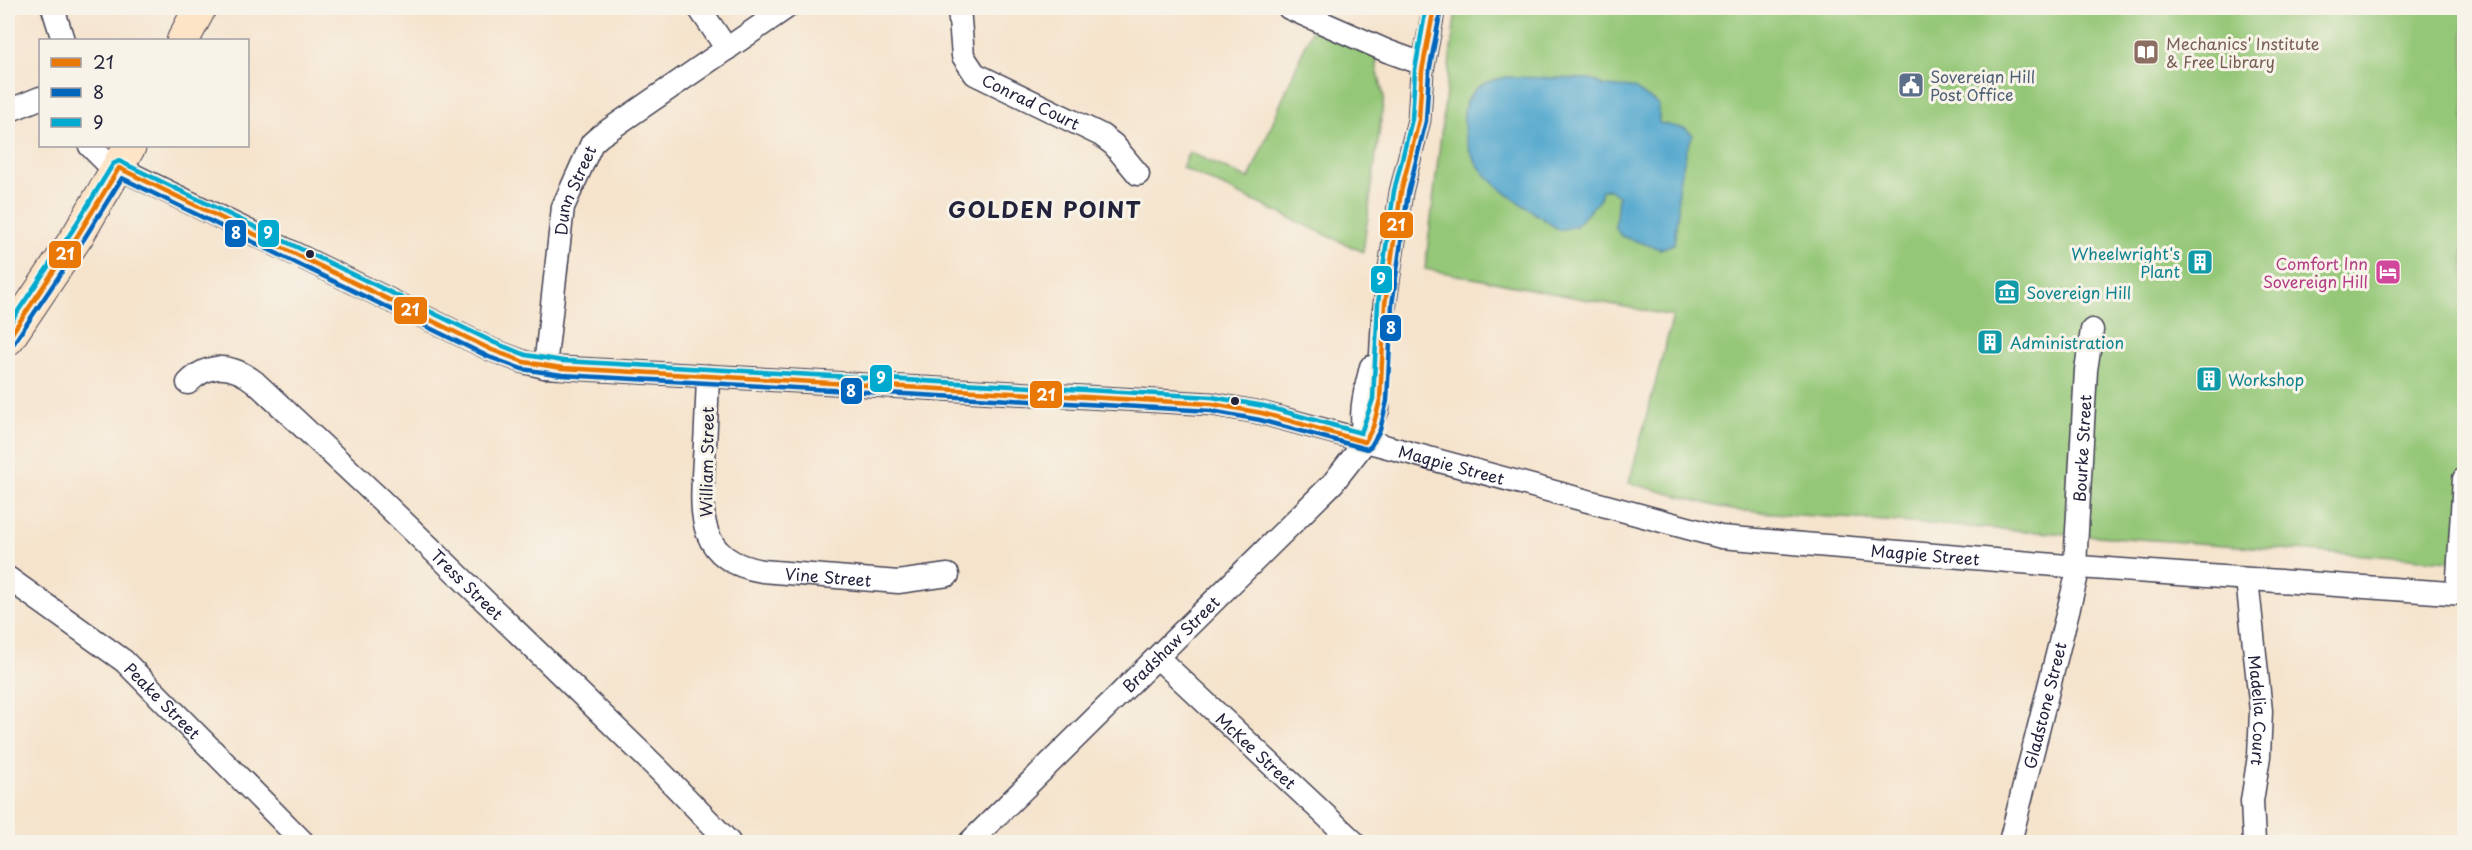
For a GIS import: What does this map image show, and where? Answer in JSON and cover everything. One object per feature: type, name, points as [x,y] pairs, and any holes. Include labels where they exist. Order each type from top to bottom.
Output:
[{"type":"main road","points":[[184,39],[200,8]]},
{"type":"main road","points":[[8,339],[78,235],[122,162]]},
{"type":"street","points":[[53,8],[63,39]]},
{"type":"street","points":[[699,8],[727,49]]},
{"type":"street","name":"Dunn Street","points":[[544,367],[563,207],[589,148],[600,136],[786,8]]},
{"type":"street","name":"Conrad Court","points":[[959,8],[963,56],[975,74],[1101,135],[1114,145],[1138,174]]},
{"type":"street","points":[[1289,8],[1417,62]]},
{"type":"street","points":[[1365,442],[1361,407],[1383,317],[1401,192],[1419,120],[1417,62],[1419,8]]},
{"type":"street","points":[[1417,62],[1434,8]]},
{"type":"street","points":[[8,111],[39,98]]},
{"type":"street","name":"Magpie Street","points":[[92,147],[492,350],[544,367],[1212,404],[1262,412],[1365,442],[1720,537],[2077,567],[2461,593]]},
{"type":"street","name":"Bourke Street","points":[[2077,567],[2086,370],[2092,330]]},
{"type":"street","name":"Tress Street","points":[[188,382],[203,371],[219,367],[235,369],[255,382],[381,500],[658,769],[729,843]]},
{"type":"street","name":"William Street","points":[[708,376],[702,507],[706,532],[715,546]]},
{"type":"street","name":"Bradshaw Street","points":[[970,843],[1333,483],[1365,442]]},
{"type":"street","points":[[2461,593],[2464,479]]},
{"type":"street","name":"Vine Street","points":[[715,546],[733,562],[762,571],[898,582],[948,575]]},
{"type":"street","name":"Gladstone Street","points":[[2010,843],[2077,567]]},
{"type":"street","name":"Peake Street","points":[[8,578],[124,662],[303,843]]},
{"type":"street","name":"Madelia Court","points":[[2247,579],[2260,711],[2259,756],[2252,801],[2254,843]]},
{"type":"street","name":"McKee Street","points":[[1158,658],[1354,843]]},
{"type":"green space","name":"Sovereign Hill","points":[[1456,8],[2464,8],[2464,562],[1731,510],[1629,483],[1673,316],[1425,269]]},
{"type":"green space","points":[[1312,29],[1377,58],[1377,69],[1384,97],[1363,252],[1182,168],[1189,152],[1249,179]]},
{"type":"water","points":[[1507,77],[1591,79],[1604,86],[1634,88],[1659,105],[1659,123],[1686,129],[1693,135],[1687,149],[1678,187],[1674,244],[1660,249],[1621,236],[1615,227],[1618,196],[1608,189],[1602,190],[1600,199],[1576,226],[1559,230],[1498,187],[1485,174],[1474,160],[1467,144],[1464,108],[1478,87]]},
{"type":"transit line","name":"9","points":[[8,326],[72,231],[113,164],[119,161],[495,343],[526,355],[563,361],[1212,397],[1264,406],[1361,433],[1373,399],[1378,303],[1394,191],[1412,119],[1415,70],[1426,8]]},
{"type":"transit line","name":"21","points":[[1365,442],[1373,427],[1380,400],[1385,304],[1401,192],[1419,120],[1422,71],[1434,8]]},
{"type":"transit line","name":"8","points":[[14,343],[122,178],[489,357],[522,369],[562,375],[1211,411],[1260,420],[1367,449],[1380,430],[1387,401],[1392,305],[1408,193],[1426,121],[1429,72],[1441,9]]},
{"type":"transit line","name":"21","points":[[119,168],[492,350],[524,362],[562,368],[1212,404],[1262,413],[1365,442]]},
{"type":"transit line","name":"21","points":[[8,339],[78,235],[119,168]]},
{"type":"place","name":"Mechanics' Institute & Free Library","points":[[2146,52]]},
{"type":"place","name":"Sovereign Hill Post Office","points":[[1911,85]]},
{"type":"place","name":"Wheelwright's Plant","points":[[2200,262]]},
{"type":"place","name":"Comfort Inn Sovereign Hill","points":[[2388,272]]},
{"type":"place","name":"Sovereign Hill","points":[[2007,292]]},
{"type":"place","name":"Administration","points":[[1990,342]]},
{"type":"place","name":"Workshop","points":[[2209,379]]},
{"type":"district","name":"GOLDEN POINT","points":[[1045,208]]}]
